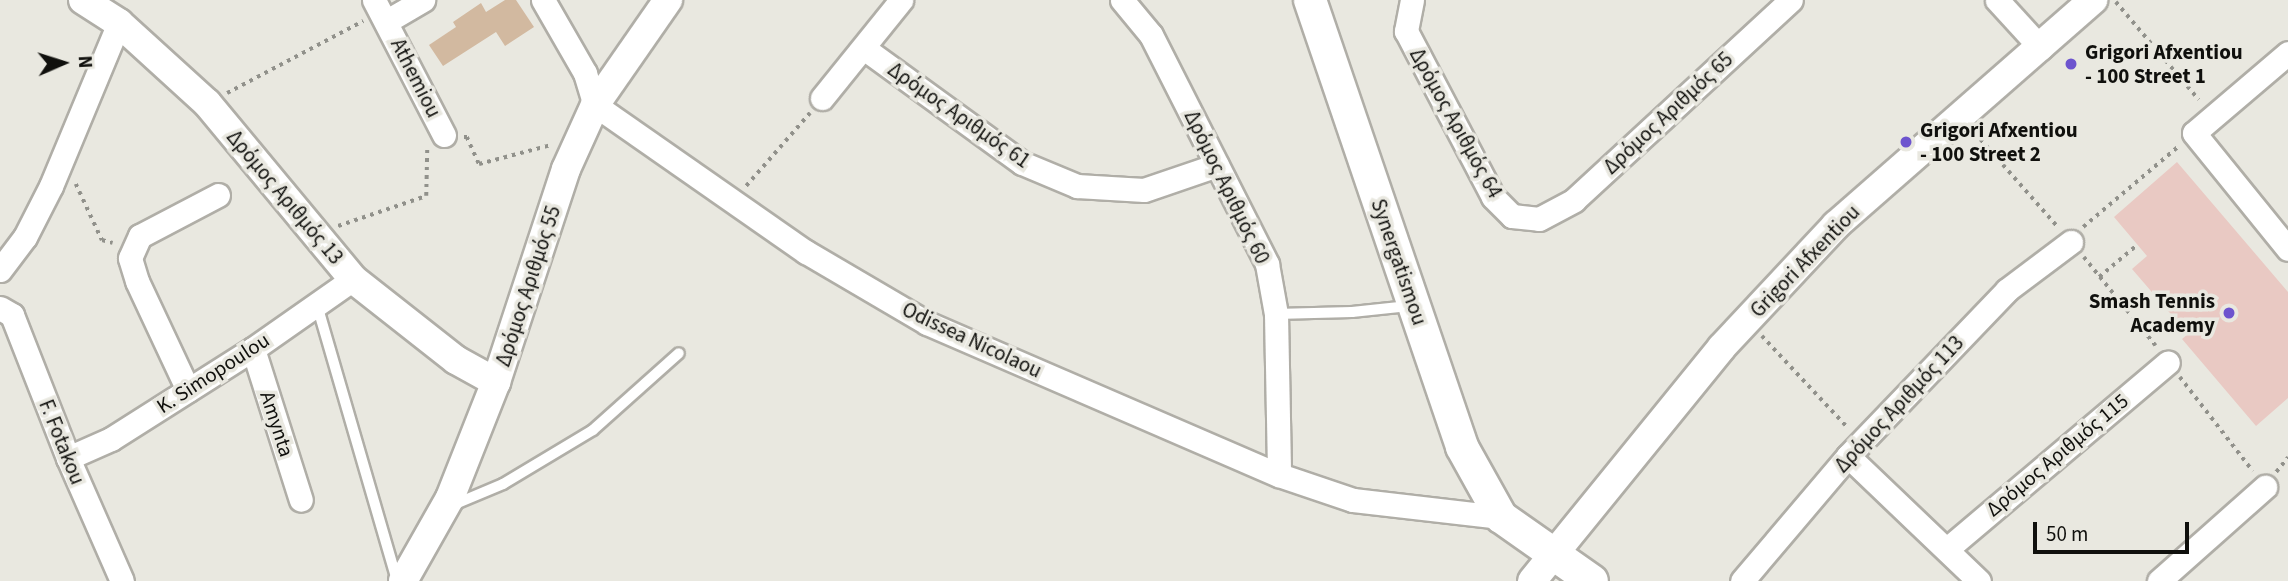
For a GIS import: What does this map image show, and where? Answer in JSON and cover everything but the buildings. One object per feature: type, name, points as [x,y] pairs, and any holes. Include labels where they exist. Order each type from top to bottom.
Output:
[{"type":"main road","name":"Synergatismou","points":[[1310,0],[1462,447],[1501,517]]},
{"type":"main road","points":[[1501,517],[1550,555],[1592,581]]},
{"type":"street","name":"Δρόμος Αριθμός 13","points":[[83,0],[119,23],[207,103],[353,279],[456,360],[496,382]]},
{"type":"street","name":"Athemiou","points":[[423,0],[380,11],[444,135]]},
{"type":"street","points":[[543,0],[585,73],[595,104]]},
{"type":"street","name":"Δρόμος Αριθμός 55","points":[[403,581],[443,509],[496,382],[566,169],[595,104],[668,0]]},
{"type":"street","points":[[822,98],[865,49],[901,0]]},
{"type":"street","name":"Δρόμος Αριθμός 60","points":[[1122,0],[1151,35],[1267,264],[1276,314],[1279,475]]},
{"type":"street","name":"Δρόμος Αριθμός 64","points":[[1412,0],[1406,31],[1493,197],[1513,216],[1539,219]]},
{"type":"street","name":"Δρόμος Αριθμός 65","points":[[1539,219],[1574,200],[1791,0]]},
{"type":"street","points":[[1997,0],[2042,48]]},
{"type":"street","name":"Grigori Afxentiou","points":[[1532,581],[1550,555],[1747,320],[1836,225],[1960,115],[2042,48],[2093,0]]},
{"type":"street","points":[[0,270],[25,237],[63,157],[119,23]]},
{"type":"street","name":"Δρόμος Αριθμός 61","points":[[865,49],[1022,163],[1077,186],[1144,190],[1217,165]]},
{"type":"street","points":[[2288,53],[2194,133],[2288,248]]},
{"type":"street","name":"Odissea Nicolaou","points":[[595,104],[806,252],[927,323],[1279,475],[1353,499],[1501,517]]},
{"type":"street","points":[[188,390],[137,281],[130,258],[140,236],[218,195]]},
{"type":"street","name":"Δρόμος Αριθμός 113","points":[[1742,581],[1855,449],[2007,290],[2070,240]]},
{"type":"street","name":"K. Simopoulou","points":[[68,458],[111,439],[253,349],[353,279]]},
{"type":"street","name":"F. Fotakou","points":[[0,308],[12,316],[68,458],[122,581]]},
{"type":"street","name":"Amynta","points":[[253,349],[301,500]]},
{"type":"street","name":"Δρόμος Αριθμός 115","points":[[1947,549],[2168,362]]},
{"type":"street","points":[[1855,449],[1979,581]]},
{"type":"street","points":[[2159,581],[2265,487]]},
{"type":"lane","points":[[317,305],[397,581]]},
{"type":"lane","points":[[1276,314],[1352,312],[1414,305]]},
{"type":"lane","points":[[443,509],[503,484],[593,429],[679,353]]},
{"type":"path","points":[[2114,0],[2214,117]]},
{"type":"path","points":[[207,103],[380,11]]},
{"type":"path","points":[[733,201],[822,98]]},
{"type":"path","points":[[1960,115],[2070,240],[2265,487]]},
{"type":"path","points":[[2070,240],[2194,133]]},
{"type":"path","points":[[316,234],[426,196],[427,148],[444,135],[467,137],[479,164],[581,137]]},
{"type":"path","points":[[63,157],[102,240],[134,249]]},
{"type":"path","points":[[2099,277],[2137,244]]},
{"type":"path","points":[[1747,320],[1855,449]]},
{"type":"shaded area","name":"Smash Tennis Academy","points":[[2177,162],[2288,292],[2288,398],[2256,426],[2182,339],[2188,334],[2132,269],[2147,256],[2114,217]]},
{"type":"place","name":"Grigori Afxentiou - 100 Street 1","points":[[2071,64]]},
{"type":"place","name":"Grigori Afxentiou - 100 Street 2","points":[[1906,142]]},
{"type":"place","name":"Smash Tennis Academy","points":[[2229,313]]}]
